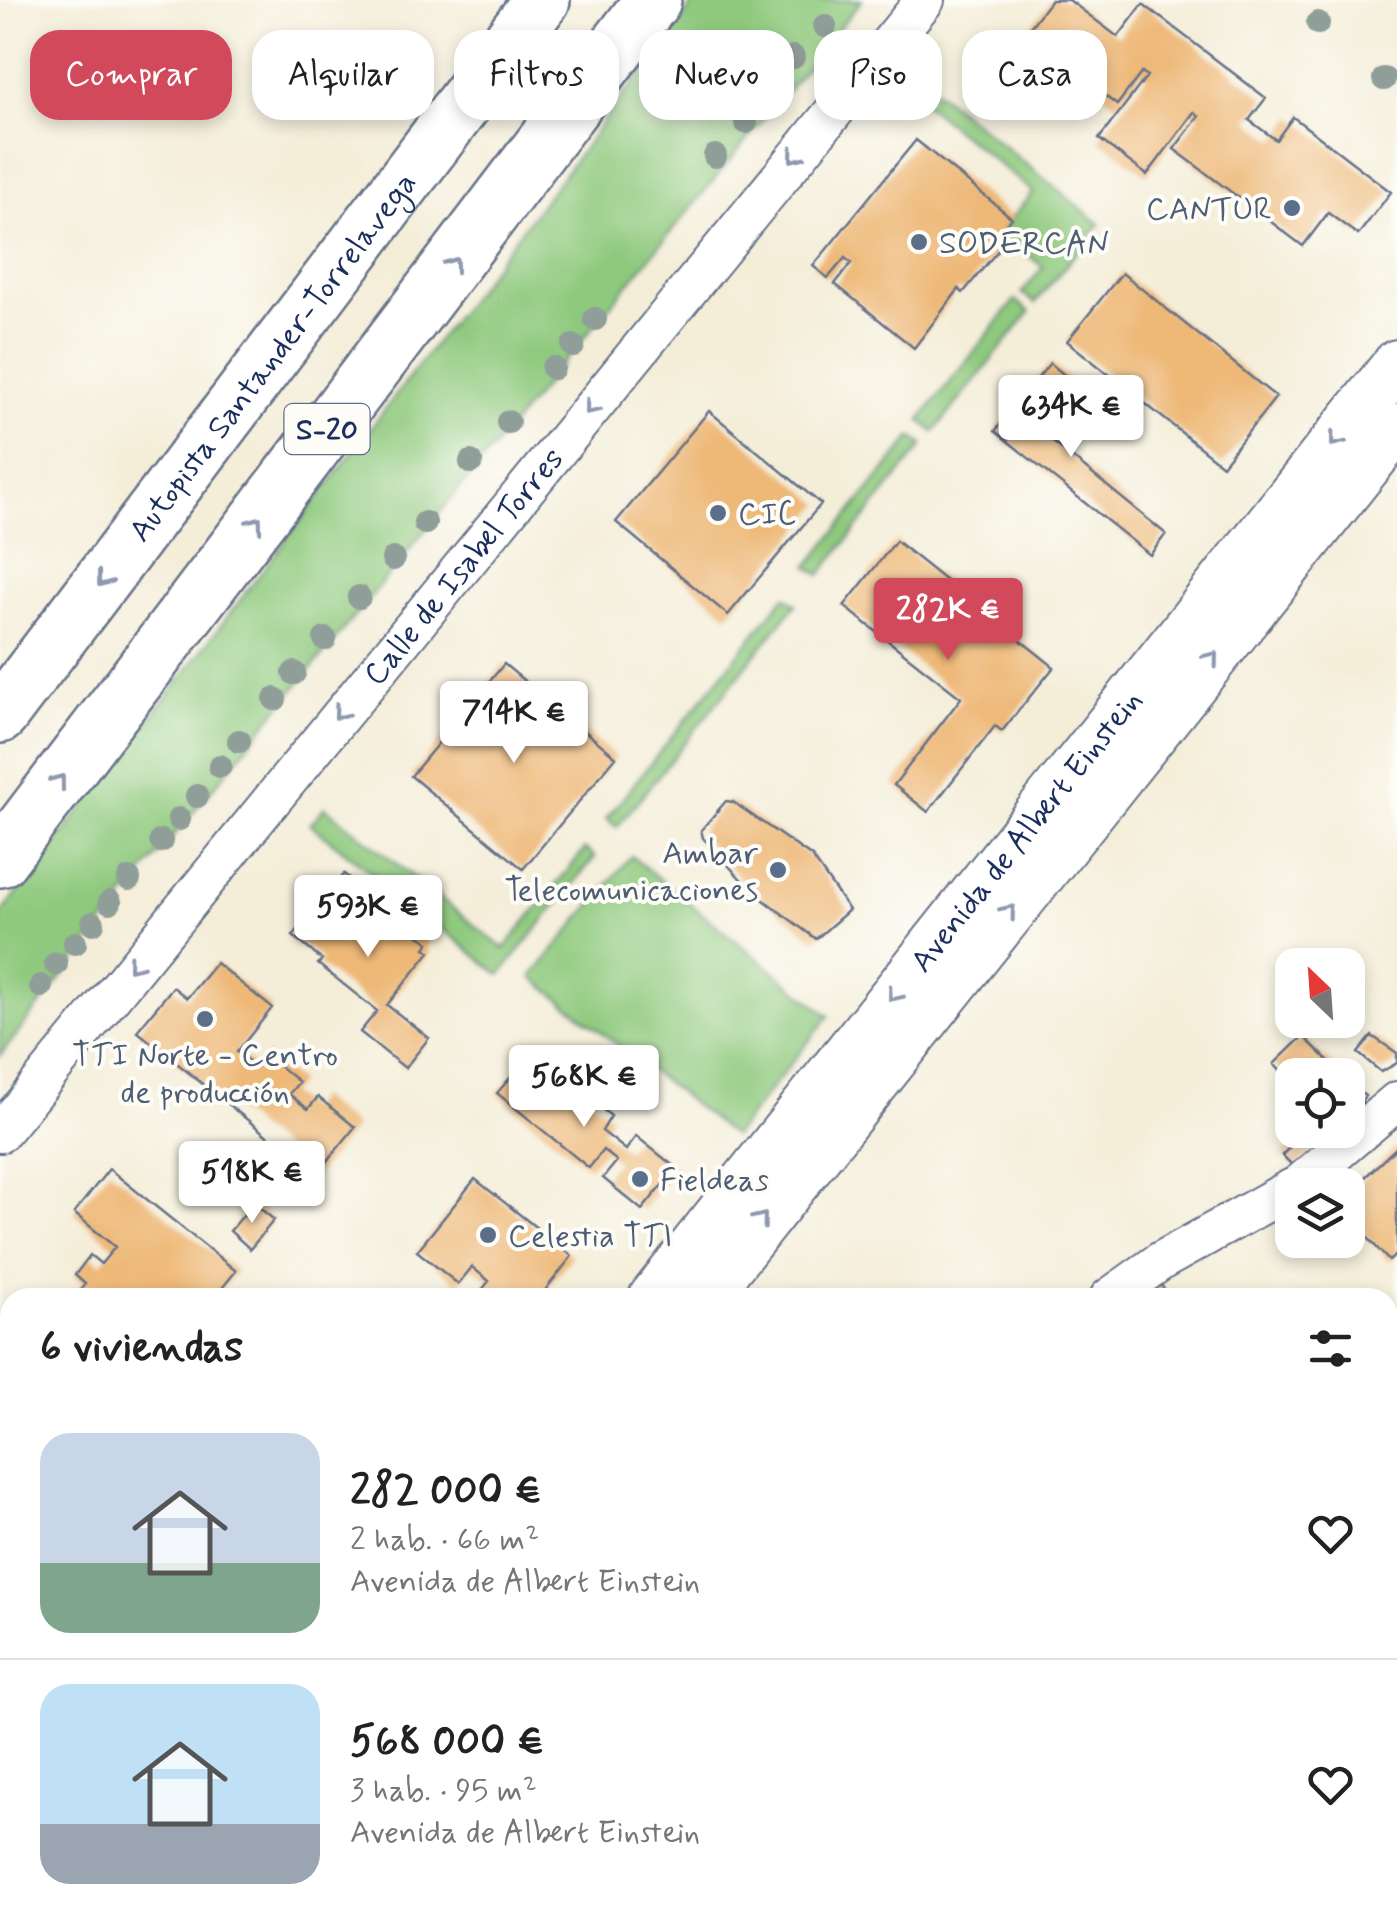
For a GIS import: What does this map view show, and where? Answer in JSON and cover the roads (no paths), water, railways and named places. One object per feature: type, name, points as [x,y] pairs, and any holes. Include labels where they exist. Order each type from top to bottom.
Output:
[{"type":"highway","name":"Autopista Santander-Torrelavega","points":[[0,714],[542,0]]},
{"type":"highway","name":"S-20","points":[[0,859],[653,0]]},
{"type":"main road","name":"Avenida de Albert Einstein","points":[[661,1288],[1397,364]]},
{"type":"main road","name":"Avenida de Albert Einstein","points":[[711,1288],[1397,428]]},
{"type":"street","name":"Calle de Isabel Torres","points":[[0,1132],[925,0]]},
{"type":"street","points":[[1317,1168],[1397,1101]]},
{"type":"street","points":[[1123,1288],[1162,1261],[1275,1197]]},
{"type":"place","name":"CANTUR","points":[[1292,208]]},
{"type":"place","name":"SODERCAN","points":[[919,242]]},
{"type":"place","name":"CIC","points":[[718,513]]},
{"type":"place","name":"Ambar Telecomunicaciones","points":[[778,870]]},
{"type":"place","name":"TTI Norte - Centro de producción","points":[[205,1019]]},
{"type":"place","name":"Fieldeas","points":[[640,1179]]},
{"type":"place","name":"Celestia TTI","points":[[488,1235]]}]
